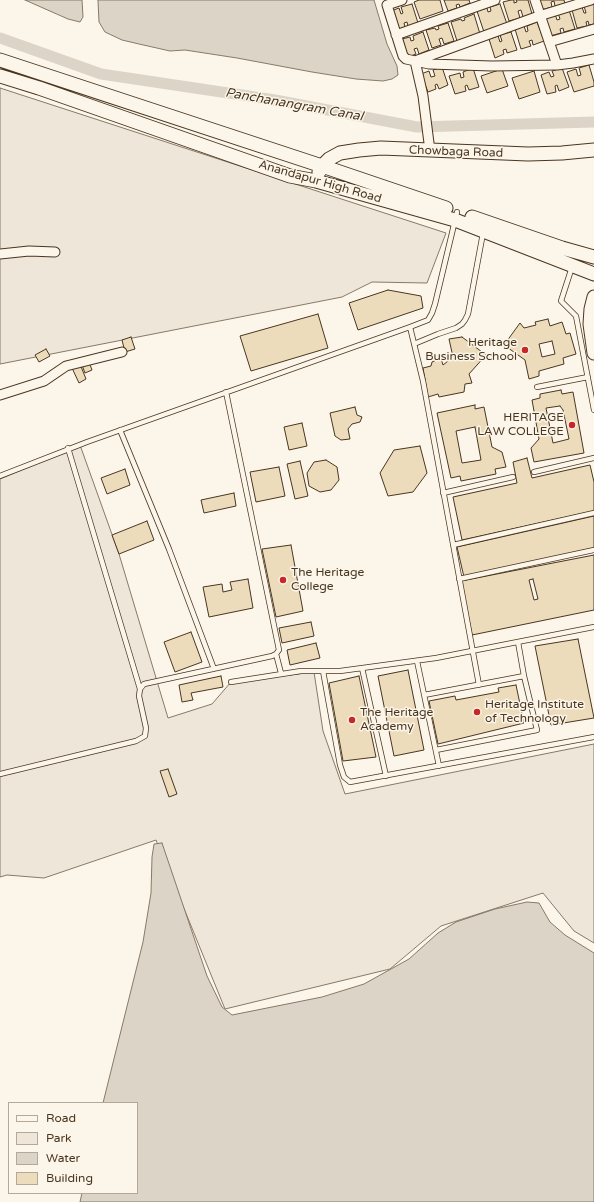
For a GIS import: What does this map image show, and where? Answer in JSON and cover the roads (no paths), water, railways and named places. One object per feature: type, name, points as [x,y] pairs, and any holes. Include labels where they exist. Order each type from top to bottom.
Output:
[{"type":"main road","name":"Anandapur High Road","points":[[0,60],[322,166],[485,227],[572,266],[594,274]]},
{"type":"main road","name":"Anandapur High Road","points":[[0,76],[53,93],[290,176],[316,181],[456,216]]},
{"type":"main road","name":"Chowbaga Road","points":[[322,166],[329,159],[340,153],[381,148],[535,154],[594,150]]},
{"type":"main road","points":[[316,181],[322,166]]},
{"type":"main road","name":"Anandapur High Road","points":[[485,227],[594,257]]},
{"type":"main road","points":[[594,297],[591,309],[590,324],[594,353]]},
{"type":"street","points":[[402,0],[387,5],[403,56],[406,59],[429,64],[492,66],[573,64],[594,58]]},
{"type":"street","points":[[396,35],[495,0]]},
{"type":"street","points":[[534,0],[557,65]]},
{"type":"street","points":[[415,61],[539,16],[591,0]]},
{"type":"street","points":[[548,42],[594,29]]},
{"type":"street","points":[[415,61],[423,96],[430,151]]},
{"type":"street","points":[[0,254],[28,251],[56,252]]},
{"type":"street","points":[[0,395],[44,381],[66,366],[122,352]]},
{"type":"lane","points":[[0,476],[68,448],[428,320],[432,313],[456,216]]},
{"type":"lane","points":[[414,344],[456,328],[465,320],[468,314],[485,227]]},
{"type":"lane","points":[[577,252],[561,301],[576,316],[594,410]]},
{"type":"lane","points":[[410,327],[423,381],[479,685]]},
{"type":"lane","points":[[537,387],[588,377]]},
{"type":"lane","points":[[226,392],[277,639],[278,650],[276,654],[281,673]]},
{"type":"lane","points":[[120,430],[169,549],[214,669]]},
{"type":"lane","points":[[0,774],[136,742],[145,736],[146,728],[139,696],[140,688],[68,448]]},
{"type":"lane","points":[[534,472],[594,458]]},
{"type":"lane","points":[[443,493],[513,477]]},
{"type":"lane","points":[[453,545],[594,513]]},
{"type":"lane","points":[[459,579],[594,550]]},
{"type":"lane","points":[[230,682],[281,673],[301,671],[340,671],[417,661],[594,627]]},
{"type":"lane","points":[[436,750],[537,730],[524,676],[518,642]]},
{"type":"lane","points":[[140,688],[144,684],[276,654]]},
{"type":"lane","points":[[417,661],[439,766]]},
{"type":"lane","points":[[362,668],[386,776]]},
{"type":"lane","points":[[323,671],[340,765],[344,777],[350,782],[594,737]]},
{"type":"lane","points":[[424,695],[524,676]]},
{"type":"water","points":[[25,0],[82,0],[83,17],[80,22],[68,19]]},
{"type":"water","points":[[98,0],[374,0],[387,44],[397,66],[398,75],[392,79],[383,81],[356,79],[185,50],[170,51],[122,40],[105,32],[99,22]]},
{"type":"water","points":[[162,843],[207,976],[222,1007],[232,1015],[322,997],[364,984],[409,959],[438,933],[456,922],[495,909],[527,902],[539,903],[550,922],[565,935],[594,953],[594,1202],[80,1202],[82,1194],[138,1194],[138,1102],[103,1102],[143,942],[151,893],[152,857],[154,844]]},
{"type":"waterway","name":"Panchanangram Canal","points":[[0,38],[101,74],[275,100],[417,127],[594,122]]},
{"type":"place","name":"Heritage Business School","points":[[525,350]]},
{"type":"place","name":"HERITAGE LAW COLLEGE","points":[[572,425]]},
{"type":"place","name":"The Heritage College","points":[[283,580]]},
{"type":"place","name":"Heritage Institute of Technology","points":[[477,712]]},
{"type":"place","name":"The Heritage Academy","points":[[352,720]]}]
